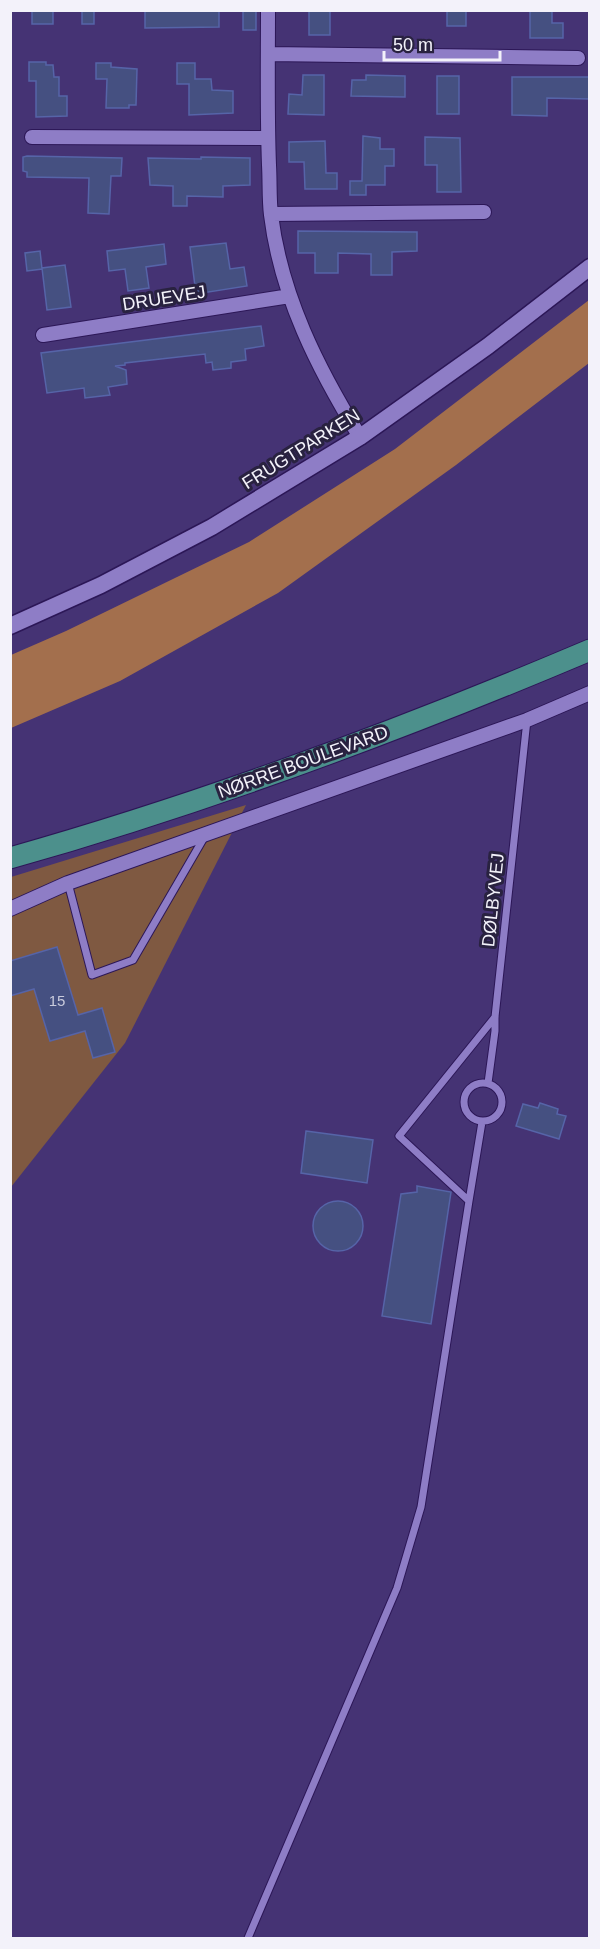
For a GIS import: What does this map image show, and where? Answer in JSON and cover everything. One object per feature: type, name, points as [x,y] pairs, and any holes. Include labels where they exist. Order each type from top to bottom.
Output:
[{"type":"highway","name":"NØRRE BOULEVARD","points":[[10,858],[99,833],[274,774],[466,702],[590,650]]},
{"type":"street","points":[[268,10],[268,138],[271,214],[279,257],[290,296],[308,343],[328,384],[360,437]]},
{"type":"street","points":[[268,54],[578,58]]},
{"type":"street","points":[[32,137],[268,138]]},
{"type":"street","points":[[271,214],[484,212]]},
{"type":"street","name":"FRUGTPARKEN","points":[[10,626],[101,585],[212,527],[360,437],[488,346],[590,267]]},
{"type":"street","name":"DRUEVEJ","points":[[43,335],[290,296]]},
{"type":"street","points":[[10,909],[68,883],[527,720],[590,693]]},
{"type":"lane","name":"DØLBYVEJ","points":[[488,1083],[527,720]]},
{"type":"lane","points":[[68,883],[92,975],[133,960],[207,834]]},
{"type":"lane","points":[[469,1201],[399,1136],[495,1017]]},
{"type":"lane","points":[[477,1083],[488,1083],[496,1088],[501,1096],[502,1105],[498,1114],[491,1120],[482,1122],[471,1118],[465,1110],[464,1099],[468,1089],[477,1083]]},
{"type":"lane","points":[[248,1938],[397,1588],[421,1507],[482,1122]]},
{"type":"shaded area","points":[[589,300],[589,363],[456,465],[278,593],[120,681],[11,728],[11,655],[66,631],[249,542],[395,449]]},
{"type":"shaded area","points":[[246,805],[125,1043],[11,1187],[11,877]]},
{"type":"building","points":[[32,10],[53,10],[53,24],[32,24]]},
{"type":"building","points":[[82,10],[94,10],[94,24],[82,24]]},
{"type":"building","points":[[145,10],[219,10],[219,27],[145,28]]},
{"type":"building","points":[[243,10],[256,10],[256,30],[243,30]]},
{"type":"building","points":[[309,10],[330,10],[330,35],[309,35]]},
{"type":"building","points":[[447,10],[466,10],[466,26],[447,26]]},
{"type":"building","points":[[530,10],[552,10],[552,23],[563,23],[563,38],[530,38]]},
{"type":"building","points":[[29,62],[46,62],[46,65],[53,65],[54,77],[59,77],[59,96],[67,96],[67,116],[36,117],[36,81],[29,81]]},
{"type":"building","points":[[96,63],[111,63],[111,67],[137,69],[136,105],[129,105],[129,108],[106,108],[107,79],[96,79]]},
{"type":"building","points":[[177,63],[195,63],[195,79],[211,79],[212,90],[233,91],[233,113],[189,115],[189,84],[177,84]]},
{"type":"building","points":[[303,75],[324,75],[324,115],[288,114],[289,94],[302,95]]},
{"type":"building","points":[[366,75],[405,76],[405,97],[351,96],[352,80],[366,80]]},
{"type":"building","points":[[437,76],[459,76],[459,114],[437,114]]},
{"type":"building","points":[[512,77],[590,77],[590,99],[547,98],[547,116],[512,115]]},
{"type":"building","points":[[363,136],[380,138],[380,149],[394,149],[394,166],[385,166],[385,185],[366,185],[366,195],[350,195],[350,181],[362,181]]},
{"type":"building","points":[[425,137],[460,138],[461,192],[437,192],[437,165],[425,165]]},
{"type":"building","points":[[325,141],[326,173],[337,173],[337,189],[305,189],[304,162],[289,162],[289,142]]},
{"type":"building","points":[[23,157],[122,158],[121,176],[111,176],[109,214],[88,213],[89,178],[27,177],[27,172],[23,171]]},
{"type":"building","points":[[201,157],[250,158],[250,185],[223,186],[223,197],[187,196],[187,206],[173,206],[173,186],[150,185],[148,158],[201,159]]},
{"type":"building","points":[[298,231],[417,232],[417,251],[392,252],[392,275],[371,275],[371,254],[338,253],[338,273],[315,273],[315,253],[298,253]]},
{"type":"building","points":[[226,243],[230,269],[244,267],[247,286],[196,294],[190,247]]},
{"type":"building","points":[[164,244],[166,264],[146,267],[149,288],[128,291],[125,269],[109,271],[107,251]]},
{"type":"building","points":[[40,251],[42,269],[27,271],[25,253]]},
{"type":"building","points":[[65,265],[71,307],[47,310],[42,268]]},
{"type":"building","points":[[261,326],[264,346],[245,349],[246,360],[231,362],[231,368],[213,370],[212,362],[206,363],[205,354],[125,363],[125,365],[115,366],[126,370],[127,384],[108,387],[110,395],[85,398],[84,388],[47,393],[41,353]]},
{"type":"building","points":[[57,947],[78,1015],[102,1008],[115,1052],[93,1058],[85,1031],[50,1041],[34,989],[10,996],[10,961]]},
{"type":"building","points":[[540,1103],[558,1109],[557,1114],[566,1116],[559,1139],[516,1126],[523,1104],[538,1108]]},
{"type":"building","points":[[306,1131],[373,1140],[367,1183],[301,1173]]},
{"type":"building","points":[[417,1186],[451,1192],[431,1324],[382,1316],[401,1194],[417,1192]]},
{"type":"building","points":[[338,1201],[347,1203],[358,1212],[363,1226],[361,1235],[352,1246],[338,1251],[329,1249],[318,1240],[313,1226],[315,1217],[324,1206]]}]
